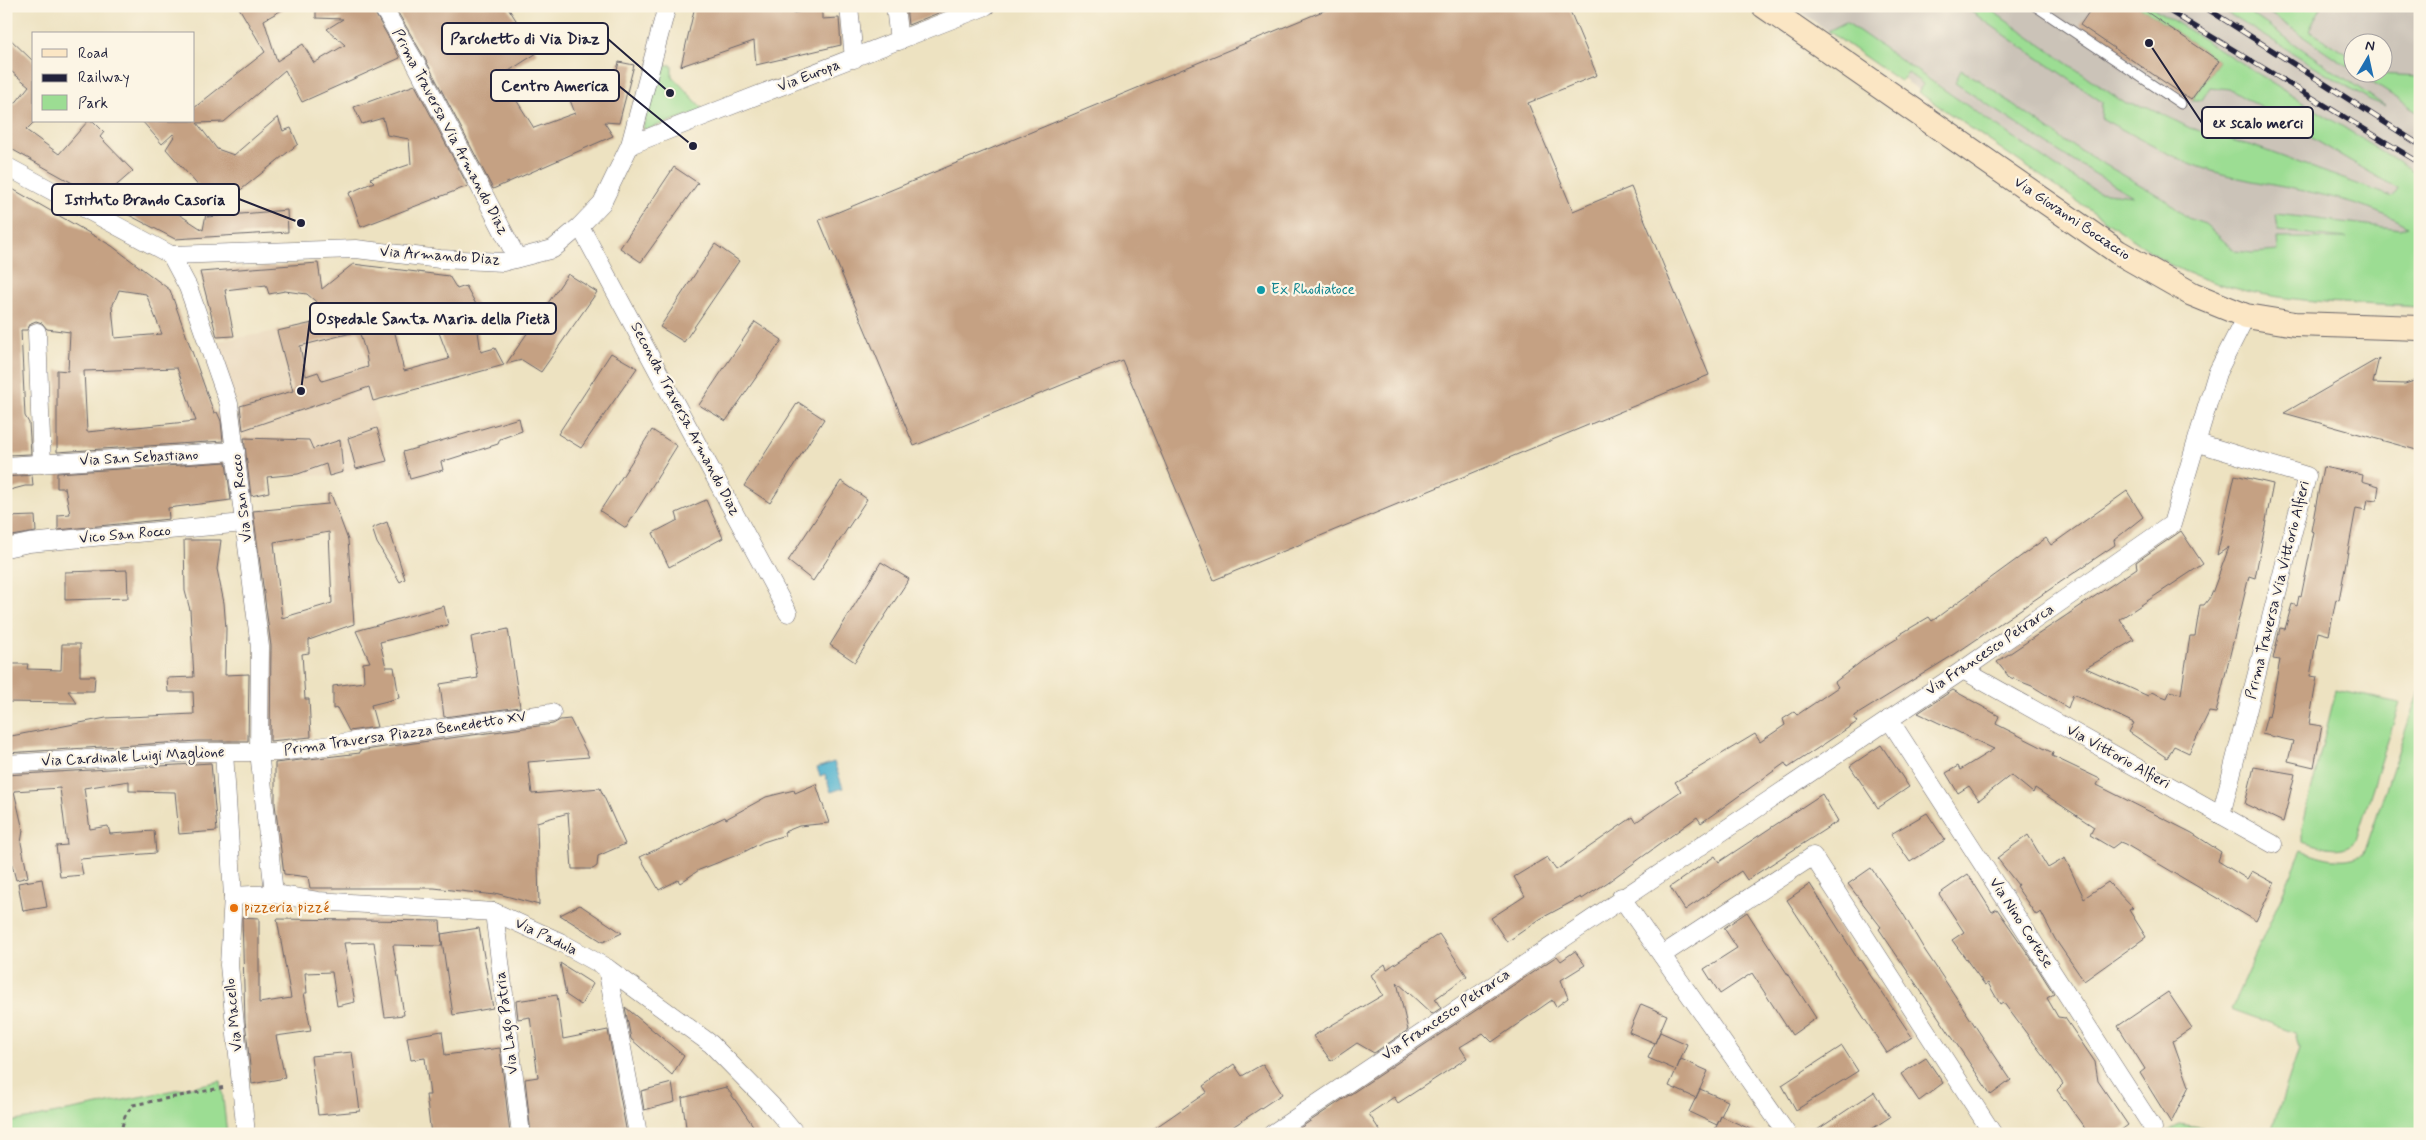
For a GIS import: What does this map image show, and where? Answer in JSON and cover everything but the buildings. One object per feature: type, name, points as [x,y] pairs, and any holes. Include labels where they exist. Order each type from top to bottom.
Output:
[{"type":"street","name":"Prima Traversa Via Armando Diaz","points":[[382,6],[423,79],[516,258]]},
{"type":"street","name":"Via Armando Diaz","points":[[171,255],[356,249],[440,259],[503,262],[553,249],[580,226],[602,203],[631,144],[667,6]]},
{"type":"street","points":[[849,6],[854,59]]},
{"type":"street","points":[[895,6],[899,41]]},
{"type":"street","name":"Via Europa","points":[[631,144],[854,59],[986,6]]},
{"type":"street","name":"Via Giovanni Boccaccio","points":[[1764,6],[2118,252],[2192,294],[2246,316],[2295,324],[2420,328]]},
{"type":"street","points":[[6,166],[171,255]]},
{"type":"street","name":"Seconda Traversa Armando Diaz","points":[[580,226],[788,613]]},
{"type":"street","name":"Via San Rocco","points":[[171,255],[188,287],[229,404],[260,647],[259,752],[274,894]]},
{"type":"street","name":"Via Francesco Petrarca","points":[[1272,1134],[1621,897],[1963,670],[2172,524],[2217,373],[2246,316]]},
{"type":"street","points":[[36,332],[42,464]]},
{"type":"street","name":"Prima Traversa Via Vittorio Alfieri","points":[[2198,442],[2307,476],[2220,815]]},
{"type":"street","name":"Via San Sebastiano","points":[[6,466],[236,451]]},
{"type":"street","name":"Vico San Rocco","points":[[6,548],[28,543],[244,523]]},
{"type":"street","name":"Via Vittorio Alfieri","points":[[1963,670],[2273,844]]},
{"type":"street","name":"Prima Traversa Piazza Benedetto XV","points":[[259,752],[306,749],[391,734],[552,713]]},
{"type":"street","name":"Via Nino Cortese","points":[[1889,719],[2153,1128]]},
{"type":"street","name":"Via Cardinale Luigi Maglione","points":[[6,764],[224,752],[259,752]]},
{"type":"street","name":"Via Macello","points":[[224,752],[232,896],[229,965],[246,1134]]},
{"type":"street","points":[[1662,955],[1813,856],[1993,1134]]},
{"type":"street","name":"Via Padula","points":[[232,896],[274,894],[318,901],[494,912],[560,942],[607,968],[711,1044],[776,1110],[796,1134]]},
{"type":"street","points":[[1621,897],[1787,1134]]},
{"type":"street","name":"Via Lago Patria","points":[[494,912],[521,1134]]},
{"type":"street","points":[[607,968],[638,1134]]},
{"type":"lane","points":[[2035,6],[2181,104]]},
{"type":"path","points":[[120,1134],[125,1116],[133,1105],[241,1084]]},
{"type":"shaded area","points":[[1792,6],[2420,6],[2420,308],[2330,303],[2271,296],[2222,285],[2184,272],[2146,249],[1918,92],[1919,90],[1903,79],[1901,82]]},
{"type":"shaded area","points":[[338,317],[359,331],[367,364],[367,380],[386,453],[364,467],[329,476],[298,474],[247,479],[237,407],[219,341],[277,331]]},
{"type":"green space","points":[[1963,6],[1985,6],[2126,104],[2148,107],[2190,128],[2256,147],[2393,197],[2398,189],[2229,89],[2210,87],[2202,100],[2191,100],[2219,61],[2138,6],[2150,6],[2420,175],[2420,307],[2323,302],[2260,294],[2229,287],[2169,264],[1918,92],[1923,84],[1908,73],[1901,82],[1828,31],[1846,22],[2056,167],[2098,192],[2133,196],[2073,161],[1955,83],[1961,70],[1979,80],[2066,142],[2163,198],[2188,218],[2205,224],[2235,251],[2253,253],[2278,251],[2277,238],[2347,238],[2278,231],[2276,214],[2401,229],[2408,226],[2386,215],[2338,199],[2215,172],[2157,148],[2101,118],[2102,102]]},
{"type":"green space","points":[[2216,6],[2240,6],[2344,78],[2344,82],[2350,82],[2385,106],[2370,100]]},
{"type":"green space","points":[[2259,6],[2322,6],[2309,30],[2344,52],[2344,64]]},
{"type":"green space","points":[[658,65],[672,65],[672,76],[704,110],[645,130],[643,127]]},
{"type":"green space","points":[[2394,75],[2420,76],[2420,113],[2371,82],[2394,82]]},
{"type":"green space","points":[[2420,687],[2420,1134],[2271,1134],[2299,1048],[2295,1032],[2231,1009],[2302,850],[2333,859],[2348,859],[2364,854]]},
{"type":"green space","points":[[2336,690],[2400,703],[2356,840],[2344,848],[2337,849],[2302,841],[2302,828]]},
{"type":"green space","points":[[221,1081],[227,1134],[6,1134],[6,1123]]},
{"type":"green space","points":[[2179,1124],[2249,1134],[2162,1134]]},
{"type":"water","points":[[834,762],[843,788],[831,792],[825,774],[820,776],[817,768]]},
{"type":"railway","points":[[2161,6],[2420,163]]},
{"type":"railway","points":[[2203,6],[2420,145]]},
{"type":"place","name":"ex scalo merci","points":[[2149,43]]},
{"type":"place","name":"Parchetto di Via Diaz","points":[[670,93]]},
{"type":"place","name":"Centro America","points":[[693,146]]},
{"type":"place","name":"Istituto Brando Casoria","points":[[301,223]]},
{"type":"place","name":"Ex Rhodiatoce","points":[[1261,290]]},
{"type":"place","name":"Ospedale Santa Maria della Pietà","points":[[301,391]]},
{"type":"place","name":"pizzeria pizzé","points":[[234,908]]}]
